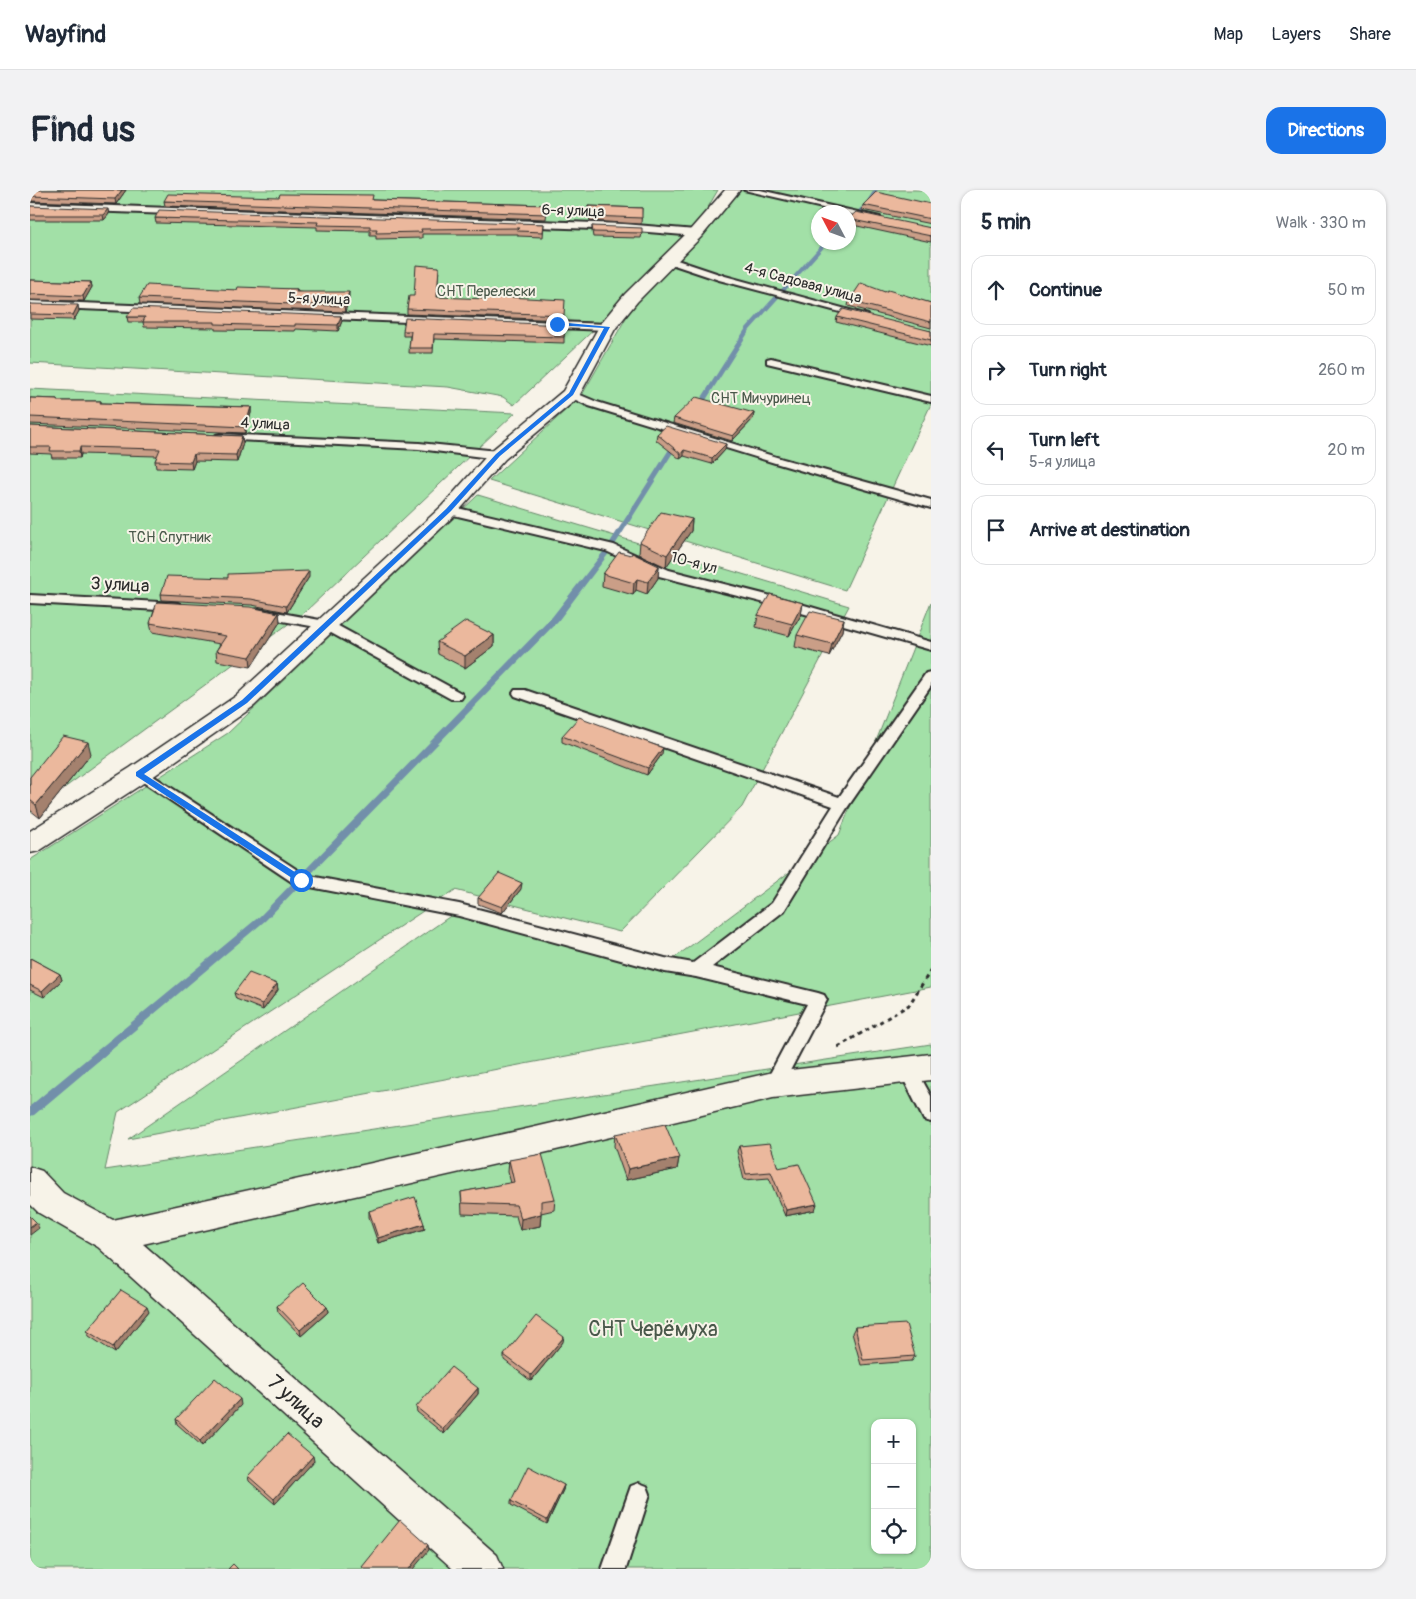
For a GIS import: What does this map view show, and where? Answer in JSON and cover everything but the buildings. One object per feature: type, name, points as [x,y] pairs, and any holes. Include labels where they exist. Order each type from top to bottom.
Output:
[{"type":"street","points":[[30,844],[139,774],[245,702],[449,510],[498,455],[571,394],[607,327],[631,298],[696,233],[733,190]]},
{"type":"street","points":[[110,1236],[531,1142],[773,1085],[919,1068]]},
{"type":"street","name":"7 улица","points":[[30,1181],[51,1203],[110,1236],[482,1569]]},
{"type":"lane","points":[[748,190],[886,219]]},
{"type":"lane","name":"6-я улица","points":[[30,206],[624,227],[696,233]]},
{"type":"lane","name":"4-я Садовая улица","points":[[668,260],[722,278],[870,316]]},
{"type":"lane","name":"5-я улица","points":[[30,304],[607,327]]},
{"type":"lane","points":[[771,361],[931,399]]},
{"type":"lane","points":[[571,394],[593,404],[779,461],[931,504]]},
{"type":"lane","name":"4 улица","points":[[210,436],[419,446],[498,455]]},
{"type":"lane","name":"10-я ул","points":[[449,510],[518,528],[610,548],[664,573],[931,646]]},
{"type":"lane","name":"3 улица","points":[[30,599],[194,608]]},
{"type":"lane","points":[[242,611],[326,625],[456,696]]},
{"type":"lane","points":[[696,970],[778,907],[842,804],[931,676]]},
{"type":"lane","points":[[520,692],[842,804]]},
{"type":"lane","points":[[139,774],[301,880],[459,910],[665,965],[696,970],[818,1000],[773,1085]]},
{"type":"lane","points":[[919,1068],[931,1114]]},
{"type":"lane","points":[[614,1569],[639,1494]]},
{"type":"path","points":[[832,1050],[909,1005],[931,970]]},
{"type":"green space","name":"СНТ Перелески","points":[[30,190],[718,190],[689,240],[514,405],[503,397],[448,387],[30,363]]},
{"type":"green space","name":"СНТ Мичуринец","points":[[741,190],[931,190],[931,404],[845,590],[489,481],[582,395],[635,302]]},
{"type":"green space","name":"ТСН Спутник","points":[[30,389],[515,413],[306,611],[30,813]]},
{"type":"green space","name":"СНТ Черёмуха","points":[[478,495],[849,606],[742,807],[620,932],[455,890],[118,1112],[105,1170],[931,1044],[931,1569],[30,1569],[30,860],[228,733]]},
{"type":"green space","points":[[931,602],[931,987],[128,1139],[459,910],[665,965],[839,835]]},
{"type":"waterway","points":[[856,215],[866,206],[876,190]]},
{"type":"waterway","points":[[30,1112],[263,918],[555,619],[610,548],[748,329],[820,250]]},
{"type":"route","points":[[301,880],[139,774],[245,702],[449,510],[498,455],[571,394],[607,327],[557,324]]}]
